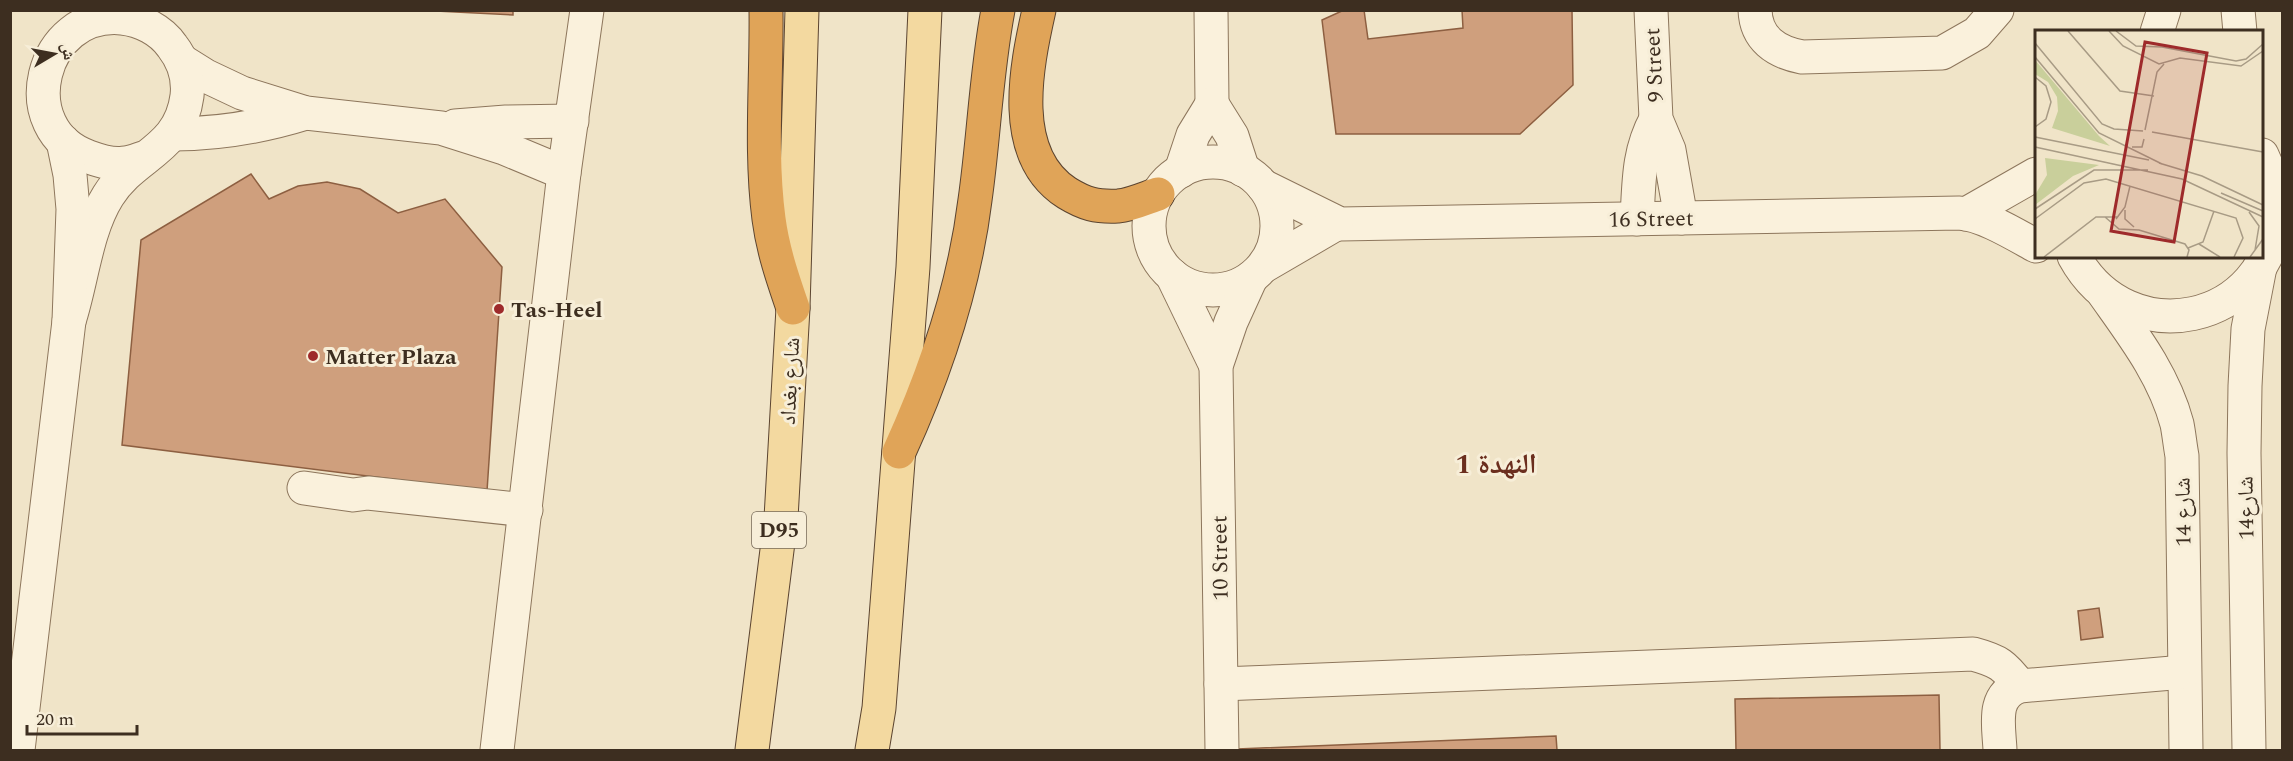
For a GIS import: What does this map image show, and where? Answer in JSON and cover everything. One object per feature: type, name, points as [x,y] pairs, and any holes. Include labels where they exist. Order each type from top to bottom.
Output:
[{"type":"highway","points":[[766,10],[765,176],[769,220],[778,266],[793,308]]},
{"type":"highway","points":[[899,452],[921,404],[939,355],[964,263],[975,201],[998,10]]},
{"type":"highway","points":[[1039,10],[1028,76],[1026,115],[1032,151],[1053,184],[1084,204],[1120,206],[1158,194]]},
{"type":"main road","name":"شارع بغداد","points":[[752,750],[781,518],[793,308],[802,10]]},
{"type":"main road","points":[[872,750],[879,708],[913,267],[925,10]]},
{"type":"street","points":[[69,321],[96,220],[108,196],[125,174],[161,147],[174,134],[185,111],[188,86],[161,10]]},
{"type":"street","points":[[497,750],[564,173],[587,10]]},
{"type":"street","points":[[1211,10],[1212,104],[1232,136],[1253,178],[1270,198],[1277,226],[1276,240],[1231,322],[1216,366]]},
{"type":"street","name":"9 Street","points":[[1651,10],[1656,119]]},
{"type":"street","points":[[1755,10],[1755,21],[1762,36],[1772,46],[1786,54],[1802,57],[1942,53],[1977,33],[1997,10]]},
{"type":"street","points":[[2158,30],[2164,10]]},
{"type":"street","points":[[2238,10],[2240,30]]},
{"type":"street","points":[[146,157],[124,163],[102,162],[81,155],[63,141],[51,124],[44,105],[43,84],[47,64],[57,46],[94,16],[134,19],[154,29],[177,53],[206,76],[242,93],[306,113],[441,128],[504,148],[564,173]]},
{"type":"street","points":[[1181,171],[1193,135],[1212,104]]},
{"type":"street","points":[[174,134],[194,134],[268,123],[306,113]]},
{"type":"street","points":[[1656,119],[1669,150],[1681,218]]},
{"type":"street","points":[[1637,219],[1641,154],[1644,142],[1656,119]]},
{"type":"street","points":[[441,128],[506,122],[572,121]]},
{"type":"street","points":[[18,750],[69,321],[73,209],[70,175],[63,141]]},
{"type":"street","points":[[2058,258],[2087,275],[2130,309],[2158,317],[2188,315],[2217,306],[2241,290],[2260,267],[2272,240],[2277,210],[2273,181],[2263,157]]},
{"type":"street","points":[[1212,162],[1228,164],[1313,209],[1336,224],[1235,286],[1219,290],[1202,289],[1186,284],[1172,275],[1160,262],[1150,237],[1151,211],[1158,194],[1168,181],[1181,171],[1196,164],[1212,162]]},
{"type":"street","points":[[1966,214],[2035,175]]},
{"type":"street","points":[[1966,214],[2035,245]]},
{"type":"street","name":"16 Street","points":[[1336,224],[1966,214]]},
{"type":"street","name":"شارع14","points":[[2249,750],[2245,386],[2248,329],[2260,267]]},
{"type":"street","points":[[1172,275],[1216,366]]},
{"type":"street","name":"شارع 14","points":[[2087,275],[2146,355],[2162,382],[2176,423],[2182,456],[2186,750]]},
{"type":"street","name":"10 Street","points":[[1216,366],[1222,750]]},
{"type":"street","points":[[304,488],[353,495],[368,493],[525,515]]},
{"type":"street","points":[[1221,684],[1973,654],[1990,658],[2006,667],[2019,686]]},
{"type":"street","points":[[2000,750],[1999,710],[2001,701],[2004,694],[2019,686],[2184,672]]},
{"type":"building","points":[[416,10],[513,10],[513,15]]},
{"type":"building","points":[[1344,10],[1364,10],[1368,39],[1463,28],[1462,10],[1572,10],[1573,85],[1520,134],[1336,134],[1322,20]]},
{"type":"building","name":"Matter Plaza","points":[[251,174],[269,199],[298,186],[327,182],[360,189],[398,213],[445,199],[502,267],[487,491],[122,445],[141,240]]},
{"type":"building","points":[[2099,608],[2103,637],[2081,640],[2078,611]]},
{"type":"building","points":[[1939,695],[1940,750],[1736,750],[1735,699]]},
{"type":"building","points":[[1556,736],[1557,750],[1238,750],[1238,749]]},
{"type":"place","name":"Tas-Heel","points":[[499,309]]},
{"type":"place","name":"Matter Plaza","points":[[313,356]]},
{"type":"district","name":"النهدة 1","points":[[1496,463]]}]
